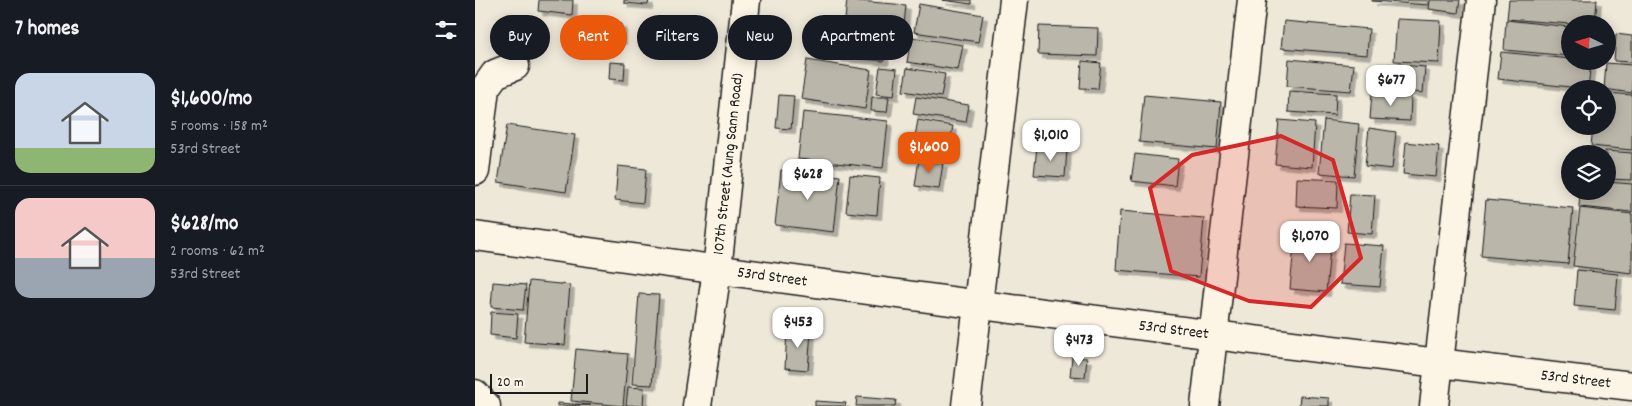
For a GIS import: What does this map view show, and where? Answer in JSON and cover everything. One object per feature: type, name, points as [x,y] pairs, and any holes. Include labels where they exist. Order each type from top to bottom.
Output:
[{"type":"street","name":"107th Street (Aung Sann Road)","points":[[697,406],[717,270],[746,0]]},
{"type":"street","points":[[966,406],[1014,0]]},
{"type":"street","points":[[1205,406],[1252,0]]},
{"type":"street","points":[[1434,406],[1481,0]]},
{"type":"street","points":[[475,171],[485,88],[495,74],[515,66]]},
{"type":"street","name":"53rd Street","points":[[475,236],[1214,336],[1632,386]]},
{"type":"street","points":[[475,394],[486,406]]},
{"type":"highlighted area","points":[[1281,136],[1333,160],[1361,258],[1311,307],[1249,301],[1171,271],[1150,188],[1192,155]]},
{"type":"building","points":[[539,0],[573,0],[572,15],[538,11]]},
{"type":"building","points":[[624,0],[649,0],[648,5],[624,3]]},
{"type":"building","points":[[847,0],[906,5],[905,15],[845,15]]},
{"type":"building","points":[[942,0],[971,0],[971,4]]},
{"type":"building","points":[[1428,0],[1428,5],[1372,1]]},
{"type":"building","points":[[1430,0],[1460,0],[1458,13],[1429,9]]},
{"type":"building","points":[[1509,0],[1597,0],[1596,15],[1561,15],[1561,23],[1507,19]]},
{"type":"building","points":[[919,4],[983,15],[978,42],[914,32]]},
{"type":"building","points":[[1397,19],[1441,21],[1439,63],[1394,61]]},
{"type":"building","points":[[1506,20],[1561,26],[1561,55],[1504,50]]},
{"type":"building","points":[[1284,21],[1369,29],[1367,55],[1281,48]]},
{"type":"building","points":[[1039,26],[1098,28],[1097,56],[1038,54]]},
{"type":"building","points":[[1616,34],[1632,36],[1632,62],[1616,61]]},
{"type":"building","points":[[913,37],[963,45],[958,70],[907,62],[907,60],[913,60]]},
{"type":"building","points":[[1501,52],[1561,58],[1561,70],[1590,70],[1589,80],[1561,80],[1561,86],[1498,79]]},
{"type":"building","points":[[1289,59],[1354,65],[1351,91],[1287,86]]},
{"type":"building","points":[[807,60],[871,70],[865,109],[801,99]]},
{"type":"building","points":[[1082,61],[1101,63],[1098,89],[1080,88]]},
{"type":"building","points":[[610,62],[625,63],[624,80],[609,79]]},
{"type":"building","points":[[1388,64],[1425,67],[1423,93],[1386,89]]},
{"type":"building","points":[[1616,64],[1632,65],[1632,93],[1616,91],[1616,80],[1605,80],[1605,70],[1616,70]]},
{"type":"building","points":[[880,67],[897,69],[894,96],[876,94]]},
{"type":"building","points":[[907,68],[945,74],[941,97],[903,91]]},
{"type":"building","points":[[1289,91],[1336,94],[1335,115],[1288,112]]},
{"type":"building","points":[[1372,92],[1411,95],[1410,121],[1370,119]]},
{"type":"building","points":[[1616,94],[1632,95],[1632,150],[1616,148],[1616,145],[1591,145],[1592,135],[1616,135]]},
{"type":"building","points":[[779,95],[794,96],[791,129],[776,128]]},
{"type":"building","points":[[1144,95],[1221,102],[1217,149],[1139,142]]},
{"type":"building","points":[[872,97],[889,97],[887,112],[871,111]]},
{"type":"building","points":[[916,97],[969,105],[966,122],[913,114]]},
{"type":"building","points":[[803,112],[888,121],[883,168],[798,159]]},
{"type":"building","points":[[918,120],[953,126],[947,158],[912,152]]},
{"type":"building","points":[[1279,120],[1315,123],[1312,167],[1275,164]]},
{"type":"building","points":[[1324,120],[1359,124],[1354,176],[1319,173]]},
{"type":"building","points":[[507,125],[575,135],[566,192],[498,182]]},
{"type":"building","points":[[1369,128],[1396,132],[1392,169],[1365,166]]},
{"type":"building","points":[[1406,142],[1439,146],[1436,177],[1403,174]]},
{"type":"building","points":[[1037,146],[1067,149],[1065,177],[1034,175]]},
{"type":"building","points":[[1616,152],[1632,153],[1632,180],[1616,179]]},
{"type":"building","points":[[1135,154],[1178,159],[1175,186],[1131,181]]},
{"type":"building","points":[[919,159],[943,163],[939,189],[915,186]]},
{"type":"building","points":[[618,166],[646,169],[643,203],[615,200]]},
{"type":"building","points":[[781,170],[840,176],[834,232],[775,225]]},
{"type":"building","points":[[850,175],[880,178],[877,215],[846,212]]},
{"type":"building","points":[[1297,178],[1338,180],[1337,208],[1296,206]]},
{"type":"building","points":[[1616,183],[1632,184],[1632,212],[1579,207],[1579,200],[1616,200]]},
{"type":"building","points":[[1350,194],[1375,195],[1372,234],[1347,232]]},
{"type":"building","points":[[1486,200],[1573,208],[1568,264],[1481,256]]},
{"type":"building","points":[[1580,208],[1632,214],[1632,273],[1573,266]]},
{"type":"building","points":[[1120,211],[1204,218],[1199,277],[1116,270]]},
{"type":"building","points":[[1295,234],[1331,238],[1326,292],[1290,289]]},
{"type":"building","points":[[1344,243],[1384,246],[1380,287],[1340,284]]},
{"type":"building","points":[[1577,270],[1618,274],[1615,310],[1574,306]]},
{"type":"building","points":[[529,281],[570,285],[565,345],[524,342]]},
{"type":"building","points":[[493,282],[526,285],[523,310],[491,307]]},
{"type":"building","points":[[639,294],[659,295],[652,385],[632,384]]},
{"type":"building","points":[[491,312],[518,314],[516,338],[490,335]]},
{"type":"building","points":[[787,329],[811,331],[808,370],[785,368]]},
{"type":"building","points":[[576,349],[628,354],[623,406],[571,401]]},
{"type":"building","points":[[1072,357],[1087,358],[1085,377],[1070,376]]},
{"type":"building","points":[[628,387],[644,388],[643,406],[626,405]]},
{"type":"building","points":[[1300,396],[1329,398],[1329,406],[1299,406]]},
{"type":"building","points":[[857,397],[896,400],[895,406],[856,406]]},
{"type":"building","points":[[815,401],[846,403],[845,406],[815,406]]},
{"type":"building","points":[[557,403],[591,405],[557,406]]}]
